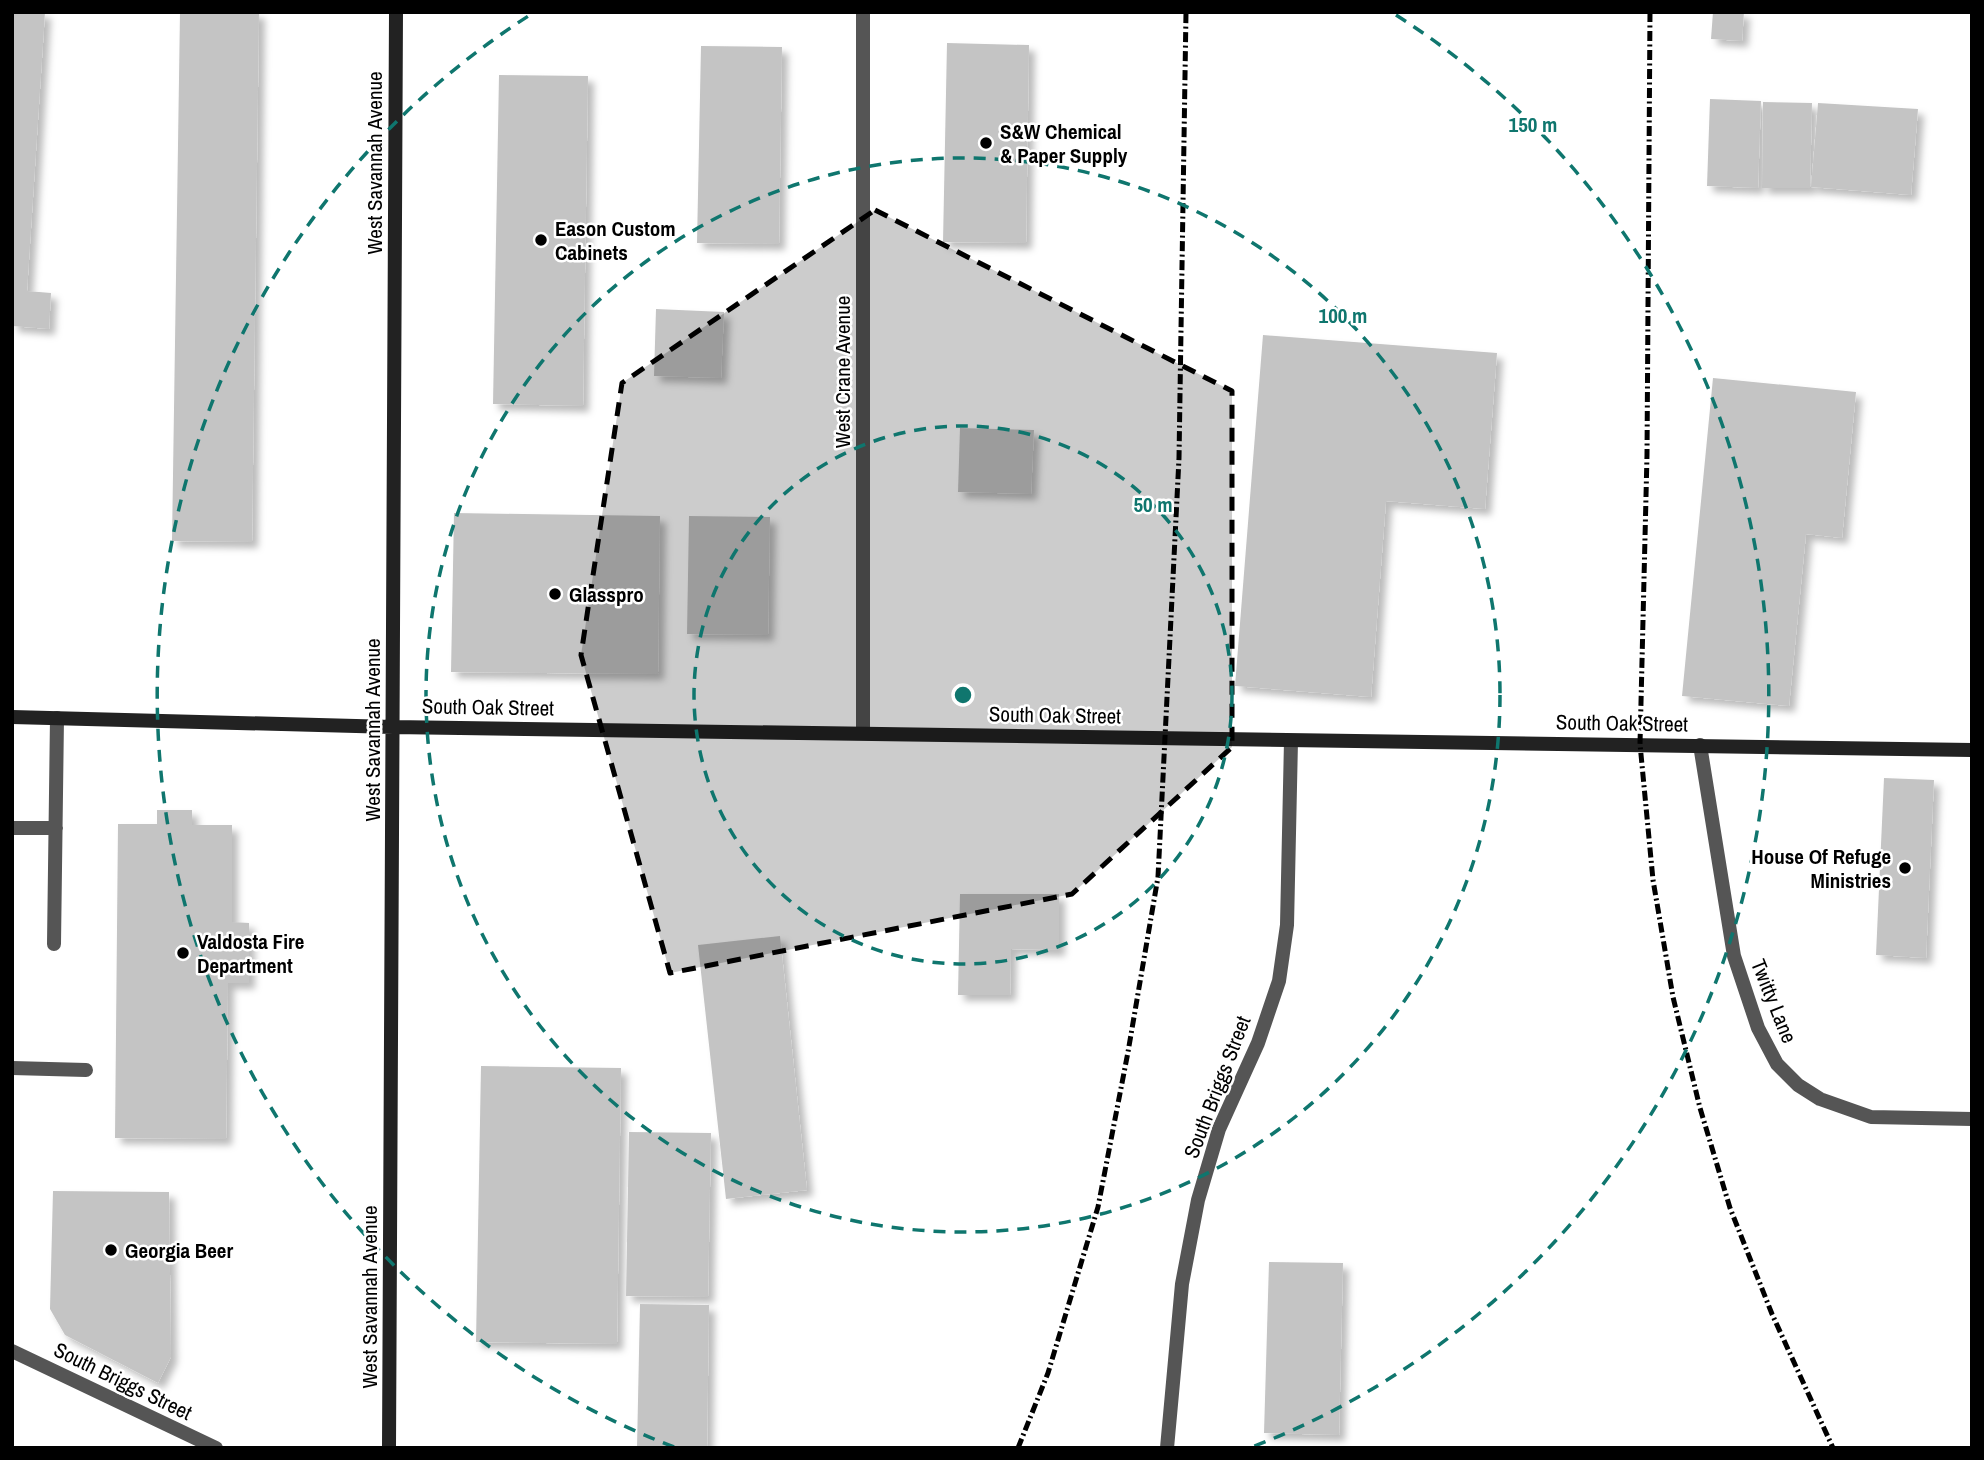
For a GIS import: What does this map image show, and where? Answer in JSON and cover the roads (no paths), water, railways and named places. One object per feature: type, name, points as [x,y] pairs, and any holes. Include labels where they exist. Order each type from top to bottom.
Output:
[{"type":"main road","name":"West Savannah Avenue","points":[[389,1448],[396,12]]},
{"type":"main road","name":"South Oak Street","points":[[12,717],[393,727],[1972,750]]},
{"type":"street","name":"West Crane Avenue","points":[[863,12],[863,732]]},
{"type":"street","points":[[54,944],[57,718]]},
{"type":"street","name":"South Briggs Street","points":[[1167,1448],[1182,1284],[1198,1200],[1219,1129],[1258,1043],[1279,981],[1287,925],[1291,741]]},
{"type":"street","name":"Twitty Lane","points":[[1700,745],[1734,956],[1758,1028],[1777,1064],[1798,1085],[1820,1099],[1871,1116],[1972,1119]]},
{"type":"street","points":[[12,828],[55,828]]},
{"type":"street","points":[[12,1068],[86,1070]]},
{"type":"street","name":"South Briggs Street","points":[[12,1351],[216,1448]]},
{"type":"railway","points":[[1018,1448],[1048,1373],[1098,1207],[1158,877],[1179,458],[1186,12]]},
{"type":"railway","points":[[1650,12],[1647,455],[1640,744],[1653,880],[1673,997],[1700,1108],[1730,1208],[1772,1314],[1833,1448]]},
{"type":"place","name":"S&W Chemical & Paper Supply","points":[[986,143]]},
{"type":"place","name":"Eason Custom Cabinets","points":[[541,240]]},
{"type":"place","name":"Glasspro","points":[[555,594]]},
{"type":"place","name":"House Of Refuge Ministries","points":[[1905,868]]},
{"type":"place","name":"Valdosta Fire Department","points":[[183,953]]},
{"type":"place","name":"Georgia Beer","points":[[111,1250]]}]
